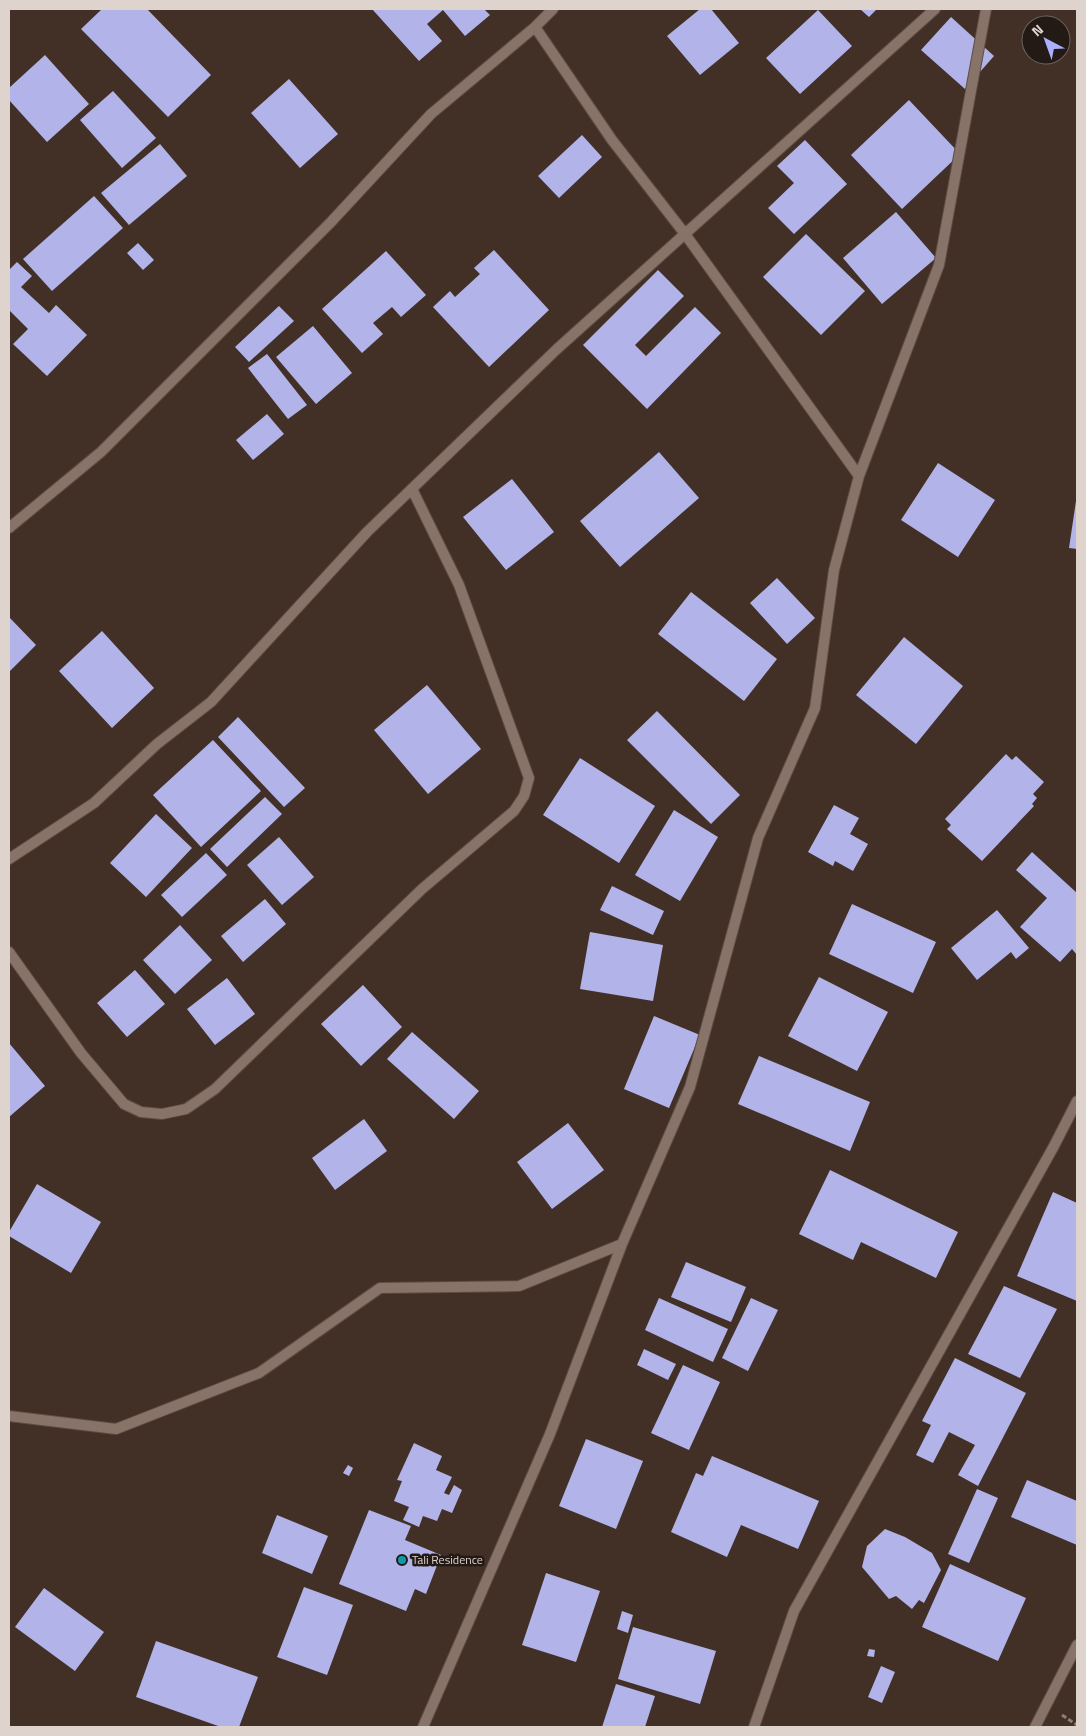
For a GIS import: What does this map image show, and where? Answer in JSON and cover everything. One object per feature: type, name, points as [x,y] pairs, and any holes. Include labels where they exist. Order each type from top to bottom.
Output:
[{"type":"street","points":[[9,528],[101,452],[330,222],[431,114],[535,27],[553,9]]},
{"type":"street","points":[[9,859],[94,803],[157,744],[211,702],[367,532],[557,349],[934,9]]},
{"type":"street","points":[[424,1727],[550,1434],[622,1244],[690,1087],[758,838],[814,708],[834,570],[860,476],[939,265],[986,9]]},
{"type":"street","points":[[535,27],[612,140],[684,234],[860,476]]},
{"type":"street","points":[[9,952],[81,1052],[124,1104],[141,1112],[162,1114],[186,1109],[215,1089],[422,889],[514,810],[524,796],[529,778],[459,585],[412,488]]},
{"type":"street","points":[[754,1727],[794,1611],[1054,1146],[1077,1101]]},
{"type":"street","points":[[9,1416],[116,1429],[259,1373],[380,1288],[519,1286],[622,1244]]},
{"type":"street","points":[[1034,1727],[1077,1645]]},
{"type":"building","points":[[102,9],[147,9],[211,75],[168,117],[81,29]]},
{"type":"building","points":[[372,9],[484,9],[490,15],[465,36],[443,10],[427,24],[442,41],[419,61]]},
{"type":"building","points":[[700,9],[711,9],[739,43],[700,75],[667,36]]},
{"type":"building","points":[[860,9],[877,9],[869,17]]},
{"type":"building","points":[[818,10],[852,46],[800,94],[766,58]]},
{"type":"building","points":[[951,17],[994,56],[965,89],[921,50]]},
{"type":"building","points":[[45,55],[89,104],[47,142],[9,100],[9,88]]},
{"type":"building","points":[[289,79],[338,134],[300,168],[251,113]]},
{"type":"building","points":[[113,91],[156,138],[122,168],[80,120]]},
{"type":"building","points":[[909,100],[960,154],[902,209],[851,155]]},
{"type":"building","points":[[582,135],[602,157],[559,198],[538,176]]},
{"type":"building","points":[[805,140],[847,184],[794,234],[768,208],[794,183],[777,166]]},
{"type":"building","points":[[160,144],[187,176],[129,225],[101,193]]},
{"type":"building","points":[[94,196],[123,228],[52,291],[23,259]]},
{"type":"building","points":[[896,212],[936,258],[882,304],[843,258]]},
{"type":"building","points":[[806,234],[865,291],[821,335],[763,277]]},
{"type":"building","points":[[138,243],[154,260],[143,270],[127,253]]},
{"type":"building","points":[[494,250],[549,310],[489,367],[433,307],[450,291],[455,297],[480,274],[474,268]]},
{"type":"building","points":[[386,251],[426,295],[401,317],[392,307],[373,323],[383,334],[362,353],[322,309]]},
{"type":"building","points":[[17,262],[32,276],[21,287],[49,313],[56,305],[87,335],[47,376],[13,344],[28,329],[9,310],[9,270]]},
{"type":"building","points":[[658,270],[684,296],[635,345],[646,356],[695,307],[721,333],[647,409],[583,345]]},
{"type":"building","points":[[279,306],[294,321],[249,362],[235,347]]},
{"type":"building","points":[[313,326],[352,373],[316,404],[276,357]]},
{"type":"building","points":[[267,354],[307,405],[288,419],[248,368]]},
{"type":"building","points":[[267,414],[284,434],[253,460],[236,440]]},
{"type":"building","points":[[659,452],[699,498],[620,567],[580,521]]},
{"type":"building","points":[[938,463],[995,500],[958,557],[901,520]]},
{"type":"building","points":[[512,479],[554,532],[506,570],[463,517]]},
{"type":"building","points":[[1077,501],[1077,549],[1069,548]]},
{"type":"building","points":[[777,578],[815,618],[787,644],[750,603]]},
{"type":"building","points":[[691,592],[777,659],[744,701],[658,634]]},
{"type":"building","points":[[9,617],[36,645],[9,672]]},
{"type":"building","points":[[102,631],[154,688],[112,728],[59,671]]},
{"type":"building","points":[[904,637],[963,686],[916,744],[856,695]]},
{"type":"building","points":[[427,685],[481,749],[428,794],[374,730]]},
{"type":"building","points":[[657,711],[740,795],[711,824],[627,740]]},
{"type":"building","points":[[238,717],[305,788],[284,807],[218,737]]},
{"type":"building","points":[[213,740],[261,791],[201,847],[153,795]]},
{"type":"building","points":[[1006,754],[1012,760],[1016,756],[1044,782],[1033,794],[1037,798],[1032,804],[1034,806],[982,861],[947,829],[951,825],[945,819]]},
{"type":"building","points":[[580,758],[655,806],[619,863],[543,815]]},
{"type":"building","points":[[265,797],[282,814],[227,867],[210,849]]},
{"type":"building","points":[[834,805],[859,818],[850,834],[868,844],[853,871],[835,861],[833,866],[808,852]]},
{"type":"building","points":[[674,810],[718,837],[680,901],[635,875]]},
{"type":"building","points":[[156,814],[192,848],[146,897],[110,863]]},
{"type":"building","points":[[279,837],[314,877],[282,905],[247,865]]},
{"type":"building","points":[[1032,852],[1077,893],[1077,955],[1072,949],[1060,962],[1020,927],[1047,898],[1016,870]]},
{"type":"building","points":[[206,853],[227,875],[182,917],[161,895]]},
{"type":"building","points":[[612,886],[664,911],[653,935],[600,910]]},
{"type":"building","points":[[265,899],[286,924],[243,962],[221,936]]},
{"type":"building","points":[[852,904],[936,942],[913,993],[829,954]]},
{"type":"building","points":[[997,910],[1029,948],[1016,959],[1011,952],[977,980],[951,948]]},
{"type":"building","points":[[180,925],[212,960],[175,994],[143,960]]},
{"type":"building","points":[[590,932],[663,945],[653,1001],[580,989]]},
{"type":"building","points":[[135,970],[165,1004],[127,1037],[97,1003]]},
{"type":"building","points":[[819,977],[888,1012],[857,1071],[788,1036]]},
{"type":"building","points":[[227,978],[255,1014],[215,1045],[187,1009]]},
{"type":"building","points":[[363,985],[402,1027],[361,1066],[321,1024]]},
{"type":"building","points":[[654,1016],[700,1035],[669,1108],[624,1089]]},
{"type":"building","points":[[412,1032],[479,1091],[454,1119],[387,1059]]},
{"type":"building","points":[[9,1043],[45,1086],[9,1117]]},
{"type":"building","points":[[759,1056],[870,1102],[850,1151],[738,1104]]},
{"type":"building","points":[[364,1119],[387,1151],[335,1190],[312,1158]]},
{"type":"building","points":[[568,1123],[604,1170],[552,1209],[517,1162]]},
{"type":"building","points":[[830,1170],[958,1232],[936,1278],[861,1242],[853,1260],[799,1234]]},
{"type":"building","points":[[37,1184],[101,1222],[71,1273],[9,1236],[9,1232]]},
{"type":"building","points":[[1053,1192],[1077,1203],[1077,1301],[1017,1276]]},
{"type":"building","points":[[686,1262],[746,1287],[731,1322],[671,1297]]},
{"type":"building","points":[[1004,1286],[1057,1309],[1020,1378],[968,1354]]},
{"type":"building","points":[[659,1298],[728,1329],[713,1362],[645,1330]]},
{"type":"building","points":[[751,1298],[778,1310],[748,1371],[722,1358]]},
{"type":"building","points":[[644,1349],[676,1364],[668,1380],[637,1365]]},
{"type":"building","points":[[955,1358],[1026,1393],[978,1486],[958,1475],[975,1445],[949,1432],[933,1463],[916,1455],[931,1425],[922,1421]]},
{"type":"building","points":[[683,1365],[720,1382],[689,1450],[651,1433]]},
{"type":"building","points":[[586,1439],[643,1461],[616,1529],[559,1506]]},
{"type":"building","points":[[414,1443],[442,1456],[436,1470],[452,1477],[444,1493],[449,1495],[454,1485],[462,1490],[452,1513],[442,1509],[437,1521],[423,1516],[419,1527],[403,1520],[409,1507],[394,1501],[402,1481],[397,1480]]},
{"type":"building","points":[[712,1456],[819,1501],[798,1549],[741,1525],[727,1557],[671,1532],[696,1473],[703,1476]]},
{"type":"building","points":[[348,1465],[353,1468],[349,1476],[343,1473]]},
{"type":"building","points":[[1027,1480],[1077,1501],[1077,1545],[1011,1517]]},
{"type":"building","points":[[977,1489],[998,1498],[969,1563],[948,1554]]},
{"type":"building","points":[[369,1510],[411,1526],[405,1540],[441,1555],[426,1594],[415,1589],[406,1611],[339,1584]]},
{"type":"building","points":[[277,1515],[328,1536],[312,1574],[262,1553]]},
{"type":"building","points":[[885,1529],[905,1537],[932,1553],[941,1570],[924,1603],[919,1600],[912,1609],[896,1596],[889,1599],[862,1567],[867,1546]]},
{"type":"building","points":[[950,1564],[1026,1598],[998,1661],[922,1627]]},
{"type":"building","points":[[546,1573],[600,1591],[576,1662],[522,1645]]},
{"type":"building","points":[[304,1587],[353,1605],[327,1675],[277,1657]]},
{"type":"building","points":[[44,1588],[104,1632],[75,1671],[15,1627]]},
{"type":"building","points":[[622,1611],[633,1615],[628,1633],[617,1629]]},
{"type":"building","points":[[633,1627],[716,1651],[700,1704],[618,1679]]},
{"type":"building","points":[[156,1641],[258,1677],[239,1727],[221,1727],[136,1697]]},
{"type":"building","points":[[869,1649],[875,1650],[874,1657],[867,1656]]},
{"type":"building","points":[[881,1666],[895,1672],[882,1703],[868,1697]]},
{"type":"building","points":[[616,1684],[655,1696],[645,1727],[602,1727]]},
{"type":"place","name":"Tali Residence","points":[[402,1560]]}]
